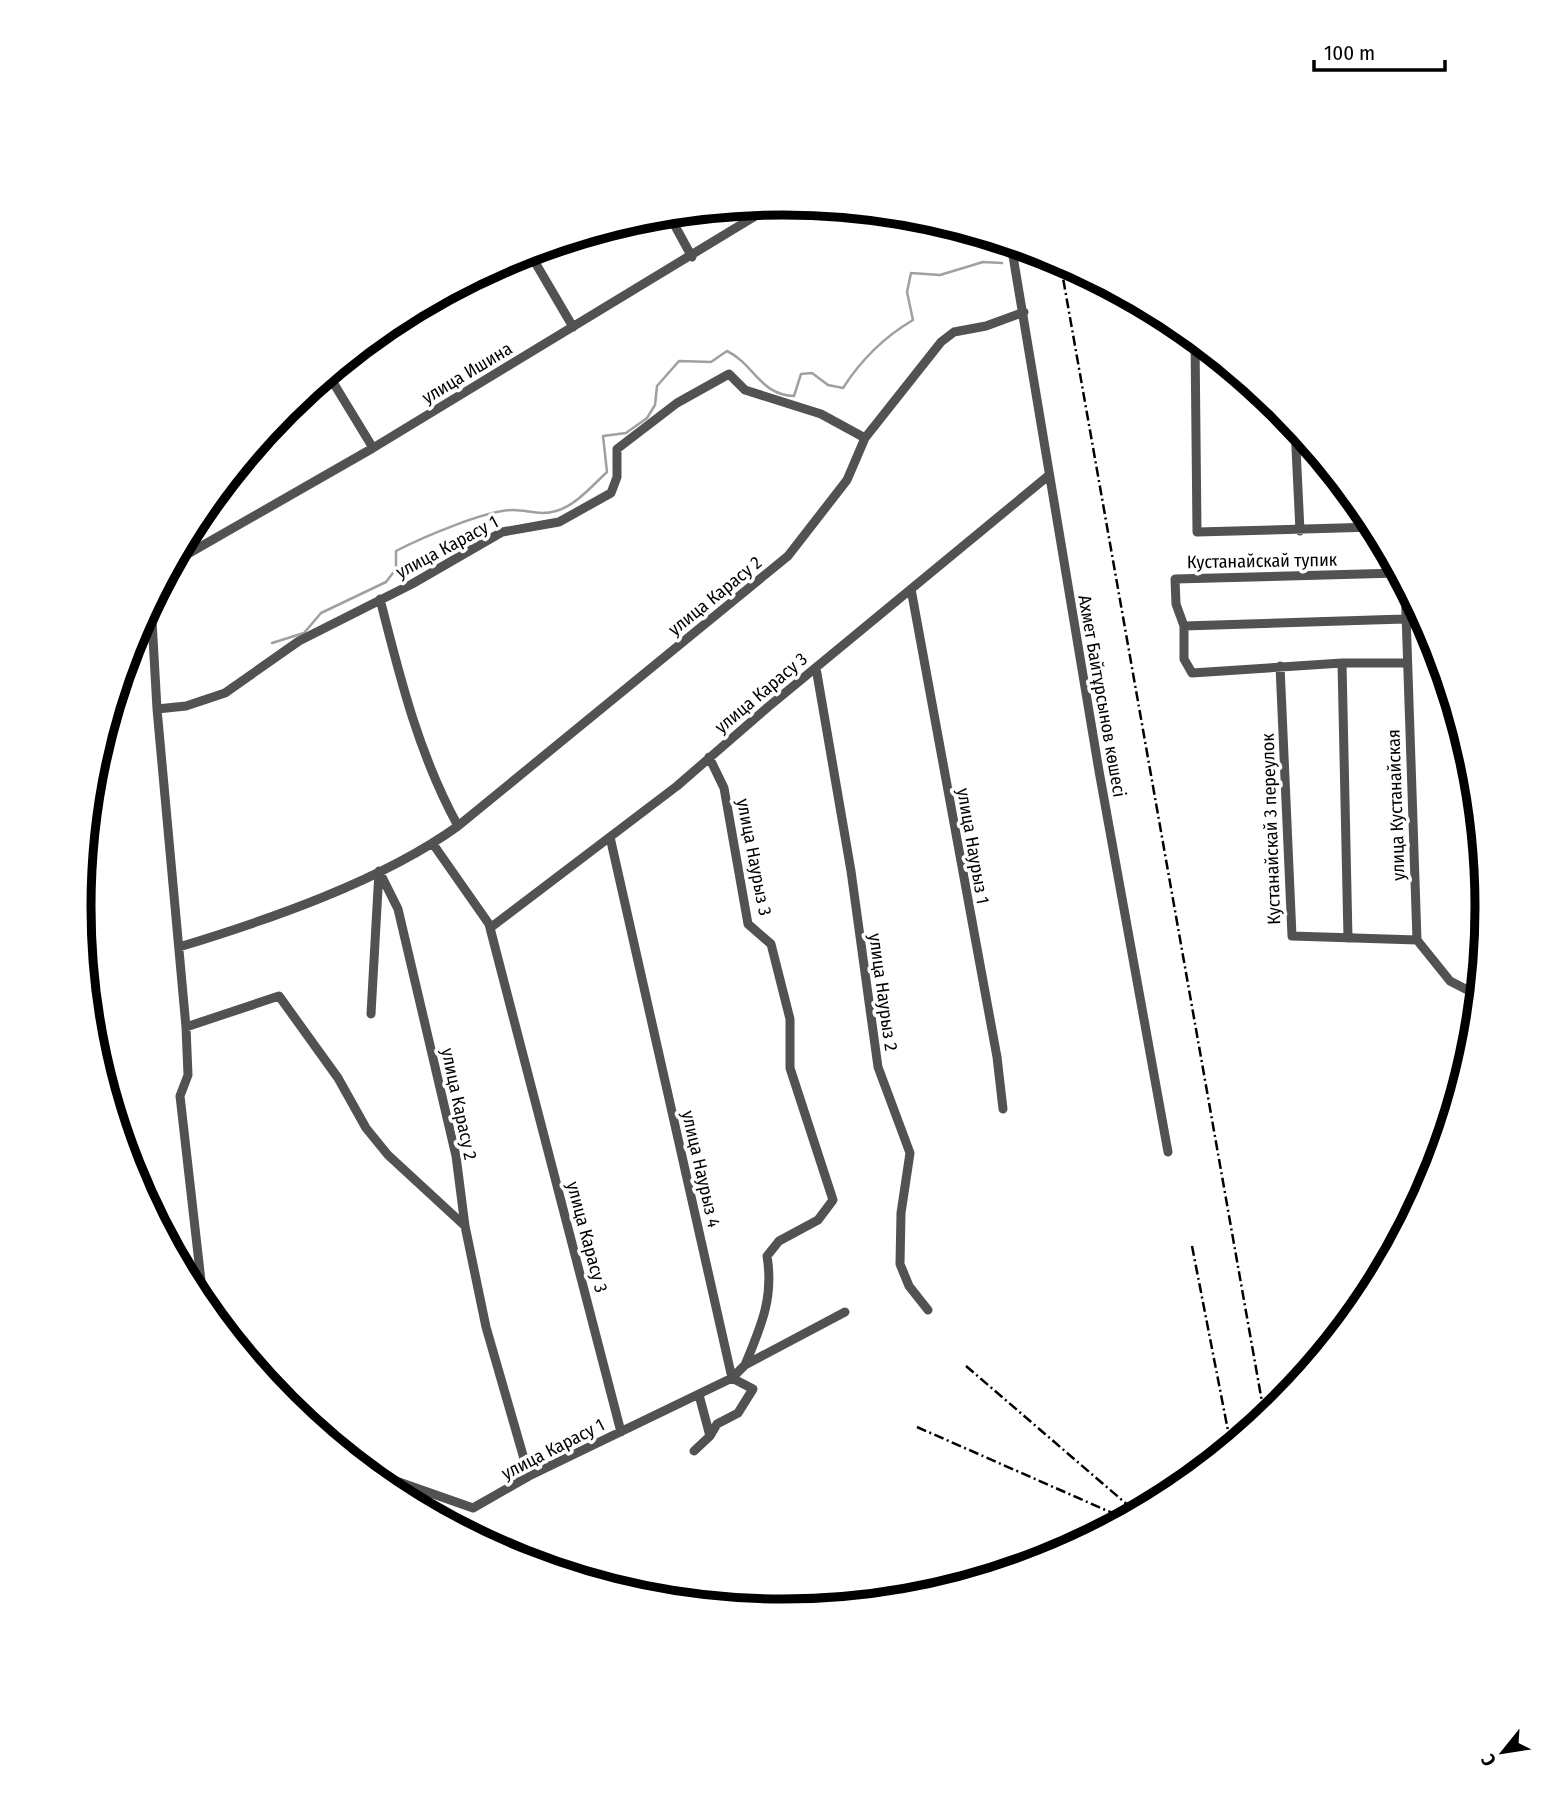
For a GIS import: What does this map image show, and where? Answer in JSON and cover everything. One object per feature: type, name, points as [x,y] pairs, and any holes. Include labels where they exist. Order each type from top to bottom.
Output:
[{"type":"street","name":"улица Ишина","points":[[189,553],[373,448],[756,216]]},
{"type":"street","points":[[673,224],[692,257]]},
{"type":"street","name":"Ахмет Байтұрсынов көшесі","points":[[1013,255],[1048,476],[1168,1152]]},
{"type":"street","points":[[535,262],[573,327]]},
{"type":"street","name":"улица Карасу 2","points":[[178,947],[262,921],[433,844],[458,826],[788,556],[847,480],[865,438],[941,342],[954,332],[986,326],[1024,312]]},
{"type":"street","name":"Кустанайскай тупик","points":[[1195,352],[1197,532],[1361,528]]},
{"type":"street","name":"улица Карасу 1","points":[[157,709],[186,706],[225,693],[299,641],[502,533],[559,522],[611,493],[617,477],[617,449],[677,402],[719,377],[729,374],[744,390],[821,414],[865,438]]},
{"type":"street","points":[[333,382],[373,448]]},
{"type":"street","points":[[1296,443],[1300,531]]},
{"type":"street","name":"улица Карасу 3","points":[[490,929],[677,786],[1048,476]]},
{"type":"street","name":"Кустанайскай тупик","points":[[1388,573],[1175,579],[1176,604],[1184,626],[1184,659],[1192,673],[1342,663],[1406,663]]},
{"type":"street","name":"улица Наурыз 1","points":[[911,589],[997,1057],[1003,1109]]},
{"type":"street","points":[[380,599],[398,674],[420,743],[439,792],[458,826]]},
{"type":"street","name":"улица Кустанайская","points":[[1404,602],[1417,940]]},
{"type":"street","points":[[1184,626],[1404,619]]},
{"type":"street","points":[[152,624],[157,709],[186,1027],[188,1075],[180,1096],[201,1281]]},
{"type":"street","points":[[1342,663],[1348,937]]},
{"type":"street","name":"Кустанайскай 3 переулок","points":[[1280,666],[1292,936],[1417,940]]},
{"type":"street","name":"улица Наурыз 2","points":[[816,668],[851,872],[878,1067],[910,1153],[901,1213],[900,1264],[909,1286],[928,1310]]},
{"type":"street","name":"улица Наурыз 3","points":[[709,757],[724,788],[748,924],[771,944],[790,1019],[790,1068],[833,1200],[818,1220],[779,1241],[767,1256],[772,1282],[765,1312],[745,1365]]},
{"type":"street","name":"улица Наурыз 4","points":[[610,837],[732,1378]]},
{"type":"street","name":"улица Карасу 3","points":[[433,844],[490,929],[621,1432]]},
{"type":"street","points":[[371,1014],[379,870]]},
{"type":"street","name":"улица Карасу 2","points":[[379,870],[398,909],[456,1156],[465,1226],[486,1327],[529,1476]]},
{"type":"street","points":[[1417,940],[1450,981],[1470,991]]},
{"type":"street","points":[[186,1027],[232,1014],[279,996],[338,1078],[366,1128],[388,1155],[465,1226]]},
{"type":"street","points":[[694,1451],[718,1424],[738,1413],[753,1389],[732,1378],[745,1365],[845,1312]]},
{"type":"street","name":"улица Карасу 1","points":[[396,1481],[473,1508],[529,1476],[732,1378]]},
{"type":"street","points":[[699,1395],[710,1436]]},
{"type":"waterway","points":[[272,643],[304,633],[321,613],[386,582],[396,569],[396,551],[454,526],[501,511],[539,513],[570,505],[607,472],[603,436],[626,433],[647,418],[655,405],[657,386],[679,361],[711,362],[727,351],[744,363],[765,385],[782,394],[794,396],[801,374],[812,373],[828,385],[843,388],[874,350],[913,320],[907,292],[911,273],[940,275],[983,262],[1002,263]]},
{"type":"railway","points":[[1062,275],[1263,1406]]},
{"type":"railway","points":[[1192,1246],[1229,1436]]},
{"type":"railway","points":[[966,1366],[1130,1507]]},
{"type":"railway","points":[[917,1427],[1115,1514]]}]
